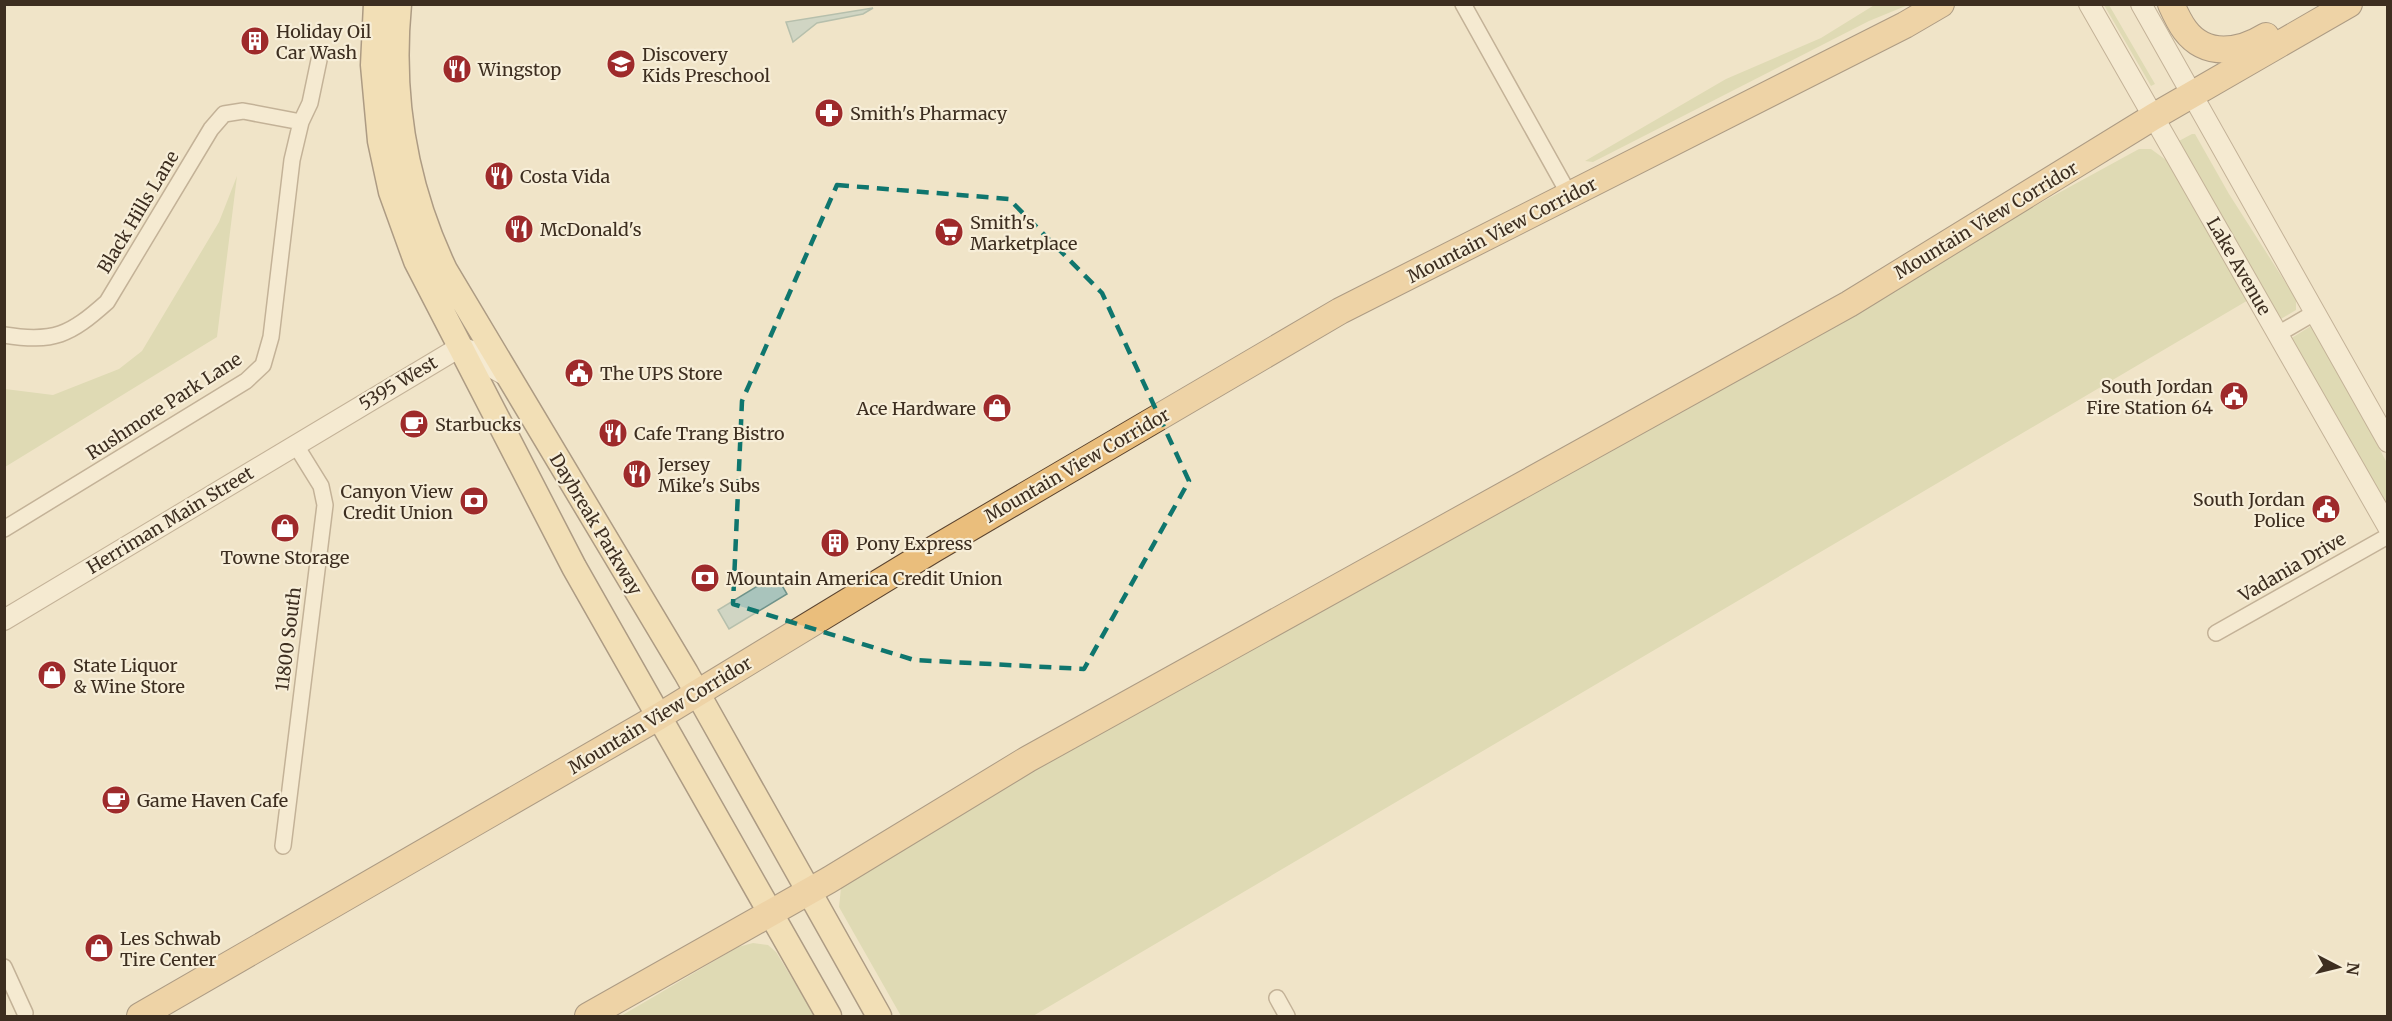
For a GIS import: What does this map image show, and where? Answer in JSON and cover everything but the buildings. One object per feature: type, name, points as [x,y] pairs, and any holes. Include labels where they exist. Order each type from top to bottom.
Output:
[{"type":"highway","name":"Mountain View Corridor","points":[[140,1017],[658,717],[934,549],[1340,311],[1905,25],[1941,4]]},
{"type":"highway","points":[[2171,4],[2191,36],[2206,46],[2224,50],[2244,48],[2253,44],[2321,4]]},
{"type":"highway","name":"Mountain View Corridor","points":[[588,1017],[808,891],[1028,759],[1849,304],[2153,117],[2349,4]]},
{"type":"main road","name":"Daybreak Parkway","points":[[376,4],[373,65],[380,141],[391,192],[416,261],[574,567],[829,1017]]},
{"type":"main road","name":"Daybreak Parkway","points":[[399,4],[396,53],[397,98],[409,173],[433,245],[460,297],[698,693],[879,1017]]},
{"type":"main road","points":[[416,261],[430,269],[448,304],[465,329],[471,334],[484,337]]},
{"type":"street","points":[[1463,4],[1570,196]]},
{"type":"street","name":"Lake Avenue","points":[[2089,4],[2388,527]]},
{"type":"street","points":[[2141,4],[2388,442]]},
{"type":"street","name":"Rushmore Park Lane","points":[[4,529],[246,381],[263,365],[271,338],[292,160],[301,122],[310,103],[319,60]]},
{"type":"street","name":"Black Hills Lane","points":[[4,335],[31,339],[57,336],[84,323],[107,302],[211,129],[224,114],[243,111],[301,122]]},
{"type":"street","points":[[2278,334],[2314,313]]},
{"type":"street","points":[[460,347],[481,354],[489,366],[508,377]]},
{"type":"street","name":"5395 West","points":[[336,420],[460,347]]},
{"type":"street","name":"Herriman Main Street","points":[[4,620],[336,420]]},
{"type":"street","name":"11800 South","points":[[283,846],[325,505],[321,486],[295,444]]},
{"type":"street","name":"Vadania Drive","points":[[2216,633],[2388,536]]},
{"type":"street","points":[[4,966],[25,1013]]},
{"type":"street","points":[[1277,998],[1287,1017]]},
{"type":"highlighted area","points":[[837,185],[1009,199],[1102,293],[1189,481],[1084,669],[914,660],[733,604],[742,401]]},
{"type":"green space","points":[[1876,4],[1908,5],[1869,21],[1593,162],[1585,161],[1726,79],[1821,38]]},
{"type":"green space","points":[[2104,5],[2109,5],[2155,84],[2151,86]]},
{"type":"green space","points":[[2195,134],[2229,194],[2296,299],[2296,310],[2279,320],[2177,142]]},
{"type":"green space","points":[[2139,149],[2151,149],[2166,160],[2250,299],[1033,1016],[901,1016],[839,907],[841,888],[849,879],[1051,761],[1991,230]]},
{"type":"green space","points":[[237,176],[217,337],[5,467],[5,389],[53,395],[119,369],[142,351],[219,222]]},
{"type":"green space","points":[[2311,326],[2315,329],[2387,463],[2387,505],[2384,506],[2290,339]]},
{"type":"green space","points":[[753,943],[768,945],[776,952],[815,1016],[621,1016],[738,947]]},
{"type":"water","points":[[873,8],[863,14],[817,23],[793,42],[786,22]]},
{"type":"water","points":[[776,575],[787,594],[729,629],[718,610]]},
{"type":"place","name":"Holiday Oil Car Wash","points":[[255,41]]},
{"type":"place","name":"Discovery Kids Preschool","points":[[621,64]]},
{"type":"place","name":"Wingstop","points":[[457,69]]},
{"type":"place","name":"Smith's Pharmacy","points":[[829,113]]},
{"type":"place","name":"Costa Vida","points":[[499,176]]},
{"type":"place","name":"McDonald's","points":[[519,229]]},
{"type":"place","name":"Smith's Marketplace","points":[[949,232]]},
{"type":"place","name":"The UPS Store","points":[[579,373]]},
{"type":"place","name":"South Jordan Fire Station 64","points":[[2234,396]]},
{"type":"place","name":"Ace Hardware","points":[[997,408]]},
{"type":"place","name":"Starbucks","points":[[414,424]]},
{"type":"place","name":"Cafe Trang Bistro","points":[[613,433]]},
{"type":"place","name":"Jersey Mike's Subs","points":[[637,474]]},
{"type":"place","name":"Canyon View Credit Union","points":[[474,501]]},
{"type":"place","name":"South Jordan Police","points":[[2326,509]]},
{"type":"place","name":"Towne Storage","points":[[285,528]]},
{"type":"place","name":"Pony Express","points":[[835,543]]},
{"type":"place","name":"Mountain America Credit Union","points":[[705,578]]},
{"type":"place","name":"State Liquor & Wine Store","points":[[52,675]]},
{"type":"place","name":"Game Haven Cafe","points":[[116,800]]},
{"type":"place","name":"Les Schwab Tire Center","points":[[99,948]]}]
